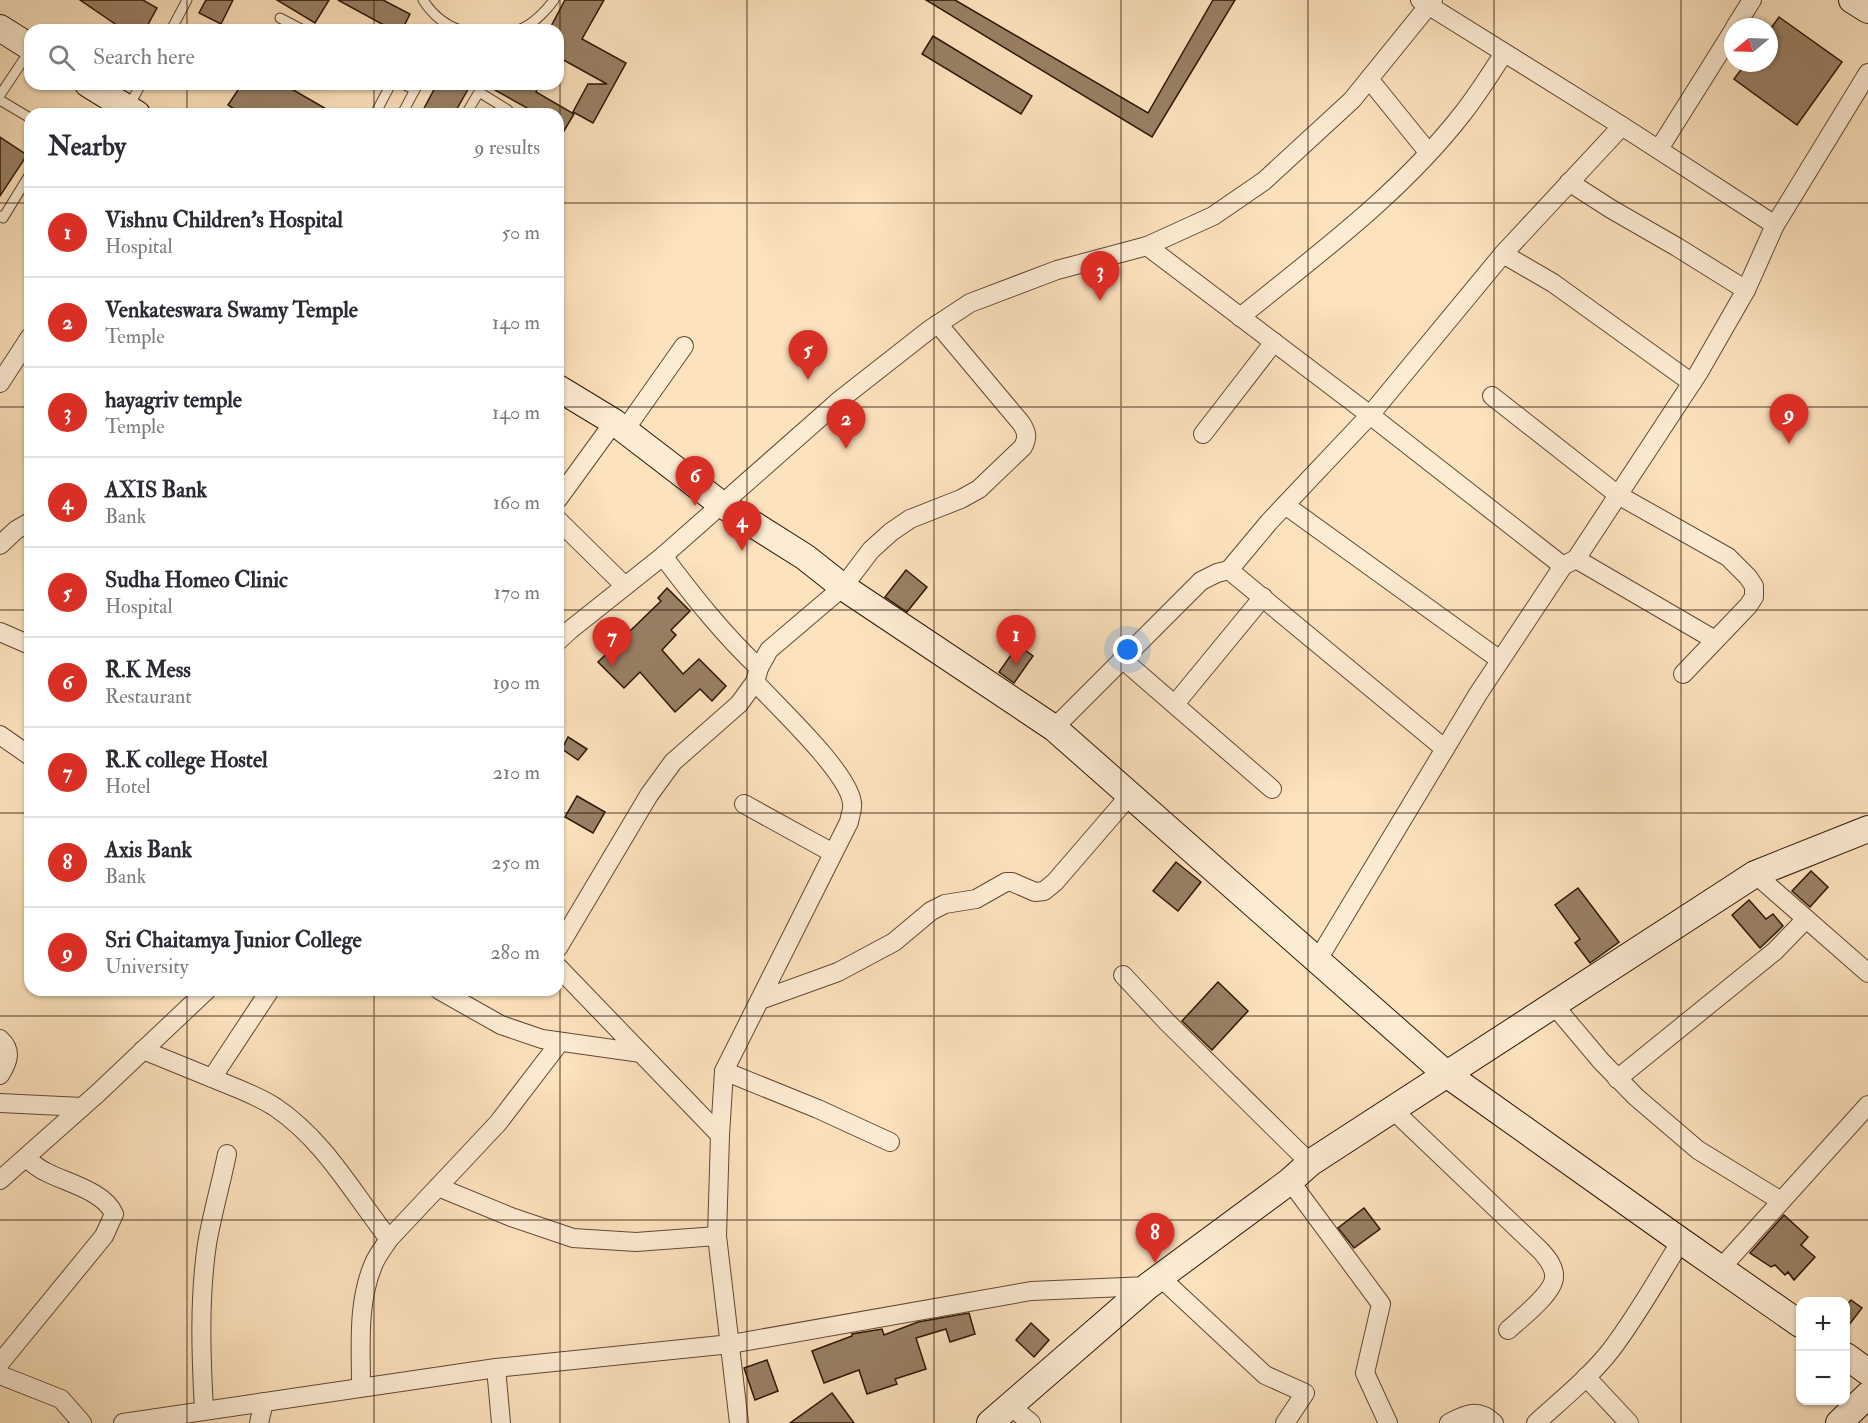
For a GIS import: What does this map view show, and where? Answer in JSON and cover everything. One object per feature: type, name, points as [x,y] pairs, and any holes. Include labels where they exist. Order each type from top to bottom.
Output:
[{"type":"street","points":[[1741,18],[1752,0]]},
{"type":"street","points":[[1852,0],[1868,10]]},
{"type":"street","points":[[564,636],[663,556],[841,399],[938,324],[970,303],[1057,270],[1147,246],[1213,216],[1264,181],[1352,100],[1427,2],[1775,225]]},
{"type":"street","points":[[0,28],[24,44]]},
{"type":"street","points":[[1659,149],[1724,45]]},
{"type":"street","points":[[1240,317],[1338,238],[1403,180],[1464,113],[1504,52]]},
{"type":"street","points":[[1317,961],[1500,660],[1617,495],[1692,383],[1746,290],[1775,225],[1868,73]]},
{"type":"street","points":[[1369,79],[1428,152]]},
{"type":"street","points":[[98,90],[127,108]]},
{"type":"street","points":[[1054,728],[1201,581],[1229,570],[1285,505],[1370,415],[1503,254],[1622,126]]},
{"type":"street","points":[[1569,182],[1746,290]]},
{"type":"street","points":[[1147,246],[1569,562],[1716,640]]},
{"type":"street","points":[[1503,254],[1553,283],[1692,383]]},
{"type":"street","points":[[564,938],[649,795],[673,762],[739,704],[769,650],[843,587],[871,550],[891,532],[910,519],[961,499],[979,489],[1023,447],[1026,432],[1021,423],[938,324]]},
{"type":"street","points":[[1203,434],[1274,342]]},
{"type":"street","points":[[0,383],[24,346]]},
{"type":"street","points":[[564,492],[684,346]]},
{"type":"street","points":[[564,392],[619,427],[721,504],[805,557],[843,587],[1054,728],[1445,1073],[1796,1321]]},
{"type":"street","points":[[1492,396],[1617,495],[1728,557],[1748,577],[1754,586],[1754,597],[1748,606],[1683,674]]},
{"type":"street","points":[[1285,505],[1500,660]]},
{"type":"street","points":[[0,545],[24,525]]},
{"type":"street","points":[[564,526],[625,586]]},
{"type":"street","points":[[663,556],[699,604],[832,764],[846,786],[852,804],[849,822],[724,1071],[717,1236],[739,1423]]},
{"type":"street","points":[[1229,570],[1445,749]]},
{"type":"street","points":[[1174,704],[1263,597]]},
{"type":"street","points":[[0,632],[24,642]]},
{"type":"street","points":[[1122,659],[1272,789]]},
{"type":"street","points":[[0,737],[24,750]]},
{"type":"street","points":[[760,1000],[838,972],[894,942],[931,911],[945,904],[976,899],[1005,882],[1012,882],[1035,892],[1044,891],[1055,882],[1130,795]]},
{"type":"street","points":[[744,804],[833,853]]},
{"type":"street","points":[[990,1423],[1154,1281],[1310,1163],[1445,1073],[1755,874],[1868,829]]},
{"type":"street","points":[[1755,874],[1868,973]]},
{"type":"street","points":[[1617,1079],[1775,951],[1806,919]]},
{"type":"street","points":[[564,973],[720,1135]]},
{"type":"street","points":[[1123,975],[1167,1022],[1310,1163]]},
{"type":"street","points":[[0,1180],[201,996]]},
{"type":"street","points":[[212,1078],[266,996]]},
{"type":"street","points":[[450,996],[501,1025],[542,1039],[640,1053]]},
{"type":"street","points":[[1553,1004],[1600,1061],[1636,1097],[1698,1150],[1781,1201]]},
{"type":"street","points":[[0,1039],[8,1051],[9,1060],[0,1075]]},
{"type":"street","points":[[361,1388],[361,1312],[375,1260],[389,1239],[498,1123],[560,1042]]},
{"type":"street","points":[[143,1050],[274,1106],[311,1137],[339,1169],[370,1216],[389,1239]]},
{"type":"street","points":[[724,1071],[818,1109],[890,1142]]},
{"type":"street","points":[[0,1103],[82,1107]]},
{"type":"street","points":[[1721,1268],[1868,1105]]},
{"type":"street","points":[[1392,1109],[1541,1251],[1551,1264],[1555,1275],[1552,1288],[1508,1330]]},
{"type":"street","points":[[205,1414],[200,1332],[204,1279],[207,1244],[227,1154]]},
{"type":"street","points":[[0,1362],[104,1236],[114,1214],[101,1197],[42,1171],[26,1158]]},
{"type":"street","points":[[1290,1180],[1381,1304],[1365,1373],[1388,1423]]},
{"type":"street","points":[[438,1187],[511,1217],[573,1238],[636,1242],[717,1236]]},
{"type":"street","points":[[1536,1423],[1611,1351],[1681,1241]]},
{"type":"street","points":[[123,1423],[205,1414],[264,1401],[496,1368],[731,1344],[1031,1291],[1154,1281],[1265,1375],[1305,1393],[1285,1423]]},
{"type":"street","points":[[1850,1359],[1868,1372]]},
{"type":"street","points":[[496,1368],[501,1423]]},
{"type":"street","points":[[0,1376],[61,1399],[82,1423]]},
{"type":"street","points":[[1586,1377],[1629,1423]]},
{"type":"street","points":[[1839,1423],[1868,1395]]},
{"type":"street","points":[[259,1423],[264,1401]]},
{"type":"street","points":[[1009,1405],[1031,1423]]},
{"type":"street","points":[[1449,1423],[1461,1416],[1473,1413],[1487,1416],[1494,1423]]},
{"type":"lane","points":[[174,24],[187,0]]},
{"type":"lane","points":[[423,0],[430,10],[448,24]]},
{"type":"lane","points":[[529,24],[543,14],[554,0]]},
{"type":"lane","points":[[280,18],[292,24]]},
{"type":"lane","points":[[24,58],[0,98],[24,114]]},
{"type":"lane","points":[[133,108],[139,90]]},
{"type":"lane","points":[[378,108],[388,90]]},
{"type":"lane","points":[[405,108],[415,90]]},
{"type":"lane","points":[[470,108],[479,92],[505,108]]},
{"type":"lane","points":[[0,216],[3,218],[24,184]]},
{"type":"building","points":[[80,0],[143,0],[157,8],[148,24],[115,24]]},
{"type":"building","points":[[206,0],[233,0],[221,24],[199,13]]},
{"type":"building","points":[[277,0],[329,0],[315,23]]},
{"type":"building","points":[[338,0],[383,0],[410,14],[405,24],[382,24]]},
{"type":"building","points":[[565,0],[604,0],[582,39],[626,63],[593,123],[573,112],[588,84],[607,84],[564,60],[564,24],[552,24]]},
{"type":"building","points":[[926,0],[955,0],[1148,113],[1213,0],[1235,0],[1152,137]]},
{"type":"building","points":[[1778,18],[1842,62],[1797,125],[1734,79],[1739,72],[1778,72]]},
{"type":"building","points":[[933,36],[1032,96],[1021,114],[922,54]]},
{"type":"building","points":[[238,90],[293,90],[325,108],[233,108],[228,105]]},
{"type":"building","points":[[434,90],[468,90],[457,108],[424,108]]},
{"type":"building","points":[[495,90],[537,90],[536,92],[564,108],[527,108]]},
{"type":"building","points":[[564,108],[574,114],[564,131]]},
{"type":"building","points":[[0,137],[24,153],[24,160],[0,196]]},
{"type":"building","points":[[906,570],[927,587],[907,612],[885,597]]},
{"type":"building","points":[[667,588],[690,611],[671,630],[676,635],[662,650],[683,674],[699,659],[726,686],[712,701],[700,689],[675,712],[640,672],[624,688],[598,662],[661,601],[658,598]]},
{"type":"building","points":[[1018,645],[1033,656],[1014,683],[999,672]]},
{"type":"building","points":[[568,737],[587,749],[578,760],[564,750]]},
{"type":"building","points":[[577,796],[605,812],[593,833],[565,817]]},
{"type":"building","points":[[1176,862],[1201,882],[1178,911],[1153,891]]},
{"type":"building","points":[[1811,871],[1828,887],[1810,907],[1792,891]]},
{"type":"building","points":[[1578,888],[1619,942],[1590,963],[1575,943],[1580,939],[1555,905]]},
{"type":"building","points":[[1749,900],[1766,919],[1773,914],[1783,926],[1760,948],[1732,915]]},
{"type":"building","points":[[1218,982],[1248,1011],[1212,1050],[1182,1021]]},
{"type":"building","points":[[1364,1208],[1380,1229],[1354,1248],[1338,1228]]},
{"type":"building","points":[[1784,1215],[1808,1237],[1801,1245],[1815,1257],[1794,1280],[1788,1272],[1785,1275],[1775,1265],[1771,1267],[1750,1253]]},
{"type":"building","points":[[1850,1301],[1862,1308],[1850,1324]]},
{"type":"building","points":[[969,1313],[975,1334],[950,1342],[946,1329],[916,1338],[926,1369],[895,1379],[897,1384],[867,1394],[859,1370],[824,1383],[812,1351],[852,1336],[852,1334],[882,1329],[884,1335],[918,1322]]},
{"type":"building","points":[[1031,1323],[1049,1340],[1034,1357],[1016,1340]]},
{"type":"building","points":[[767,1360],[778,1391],[755,1400],[744,1368]]},
{"type":"building","points":[[832,1393],[854,1423],[790,1423]]},
{"type":"place","name":"hayagriv temple","points":[[1100,301]]},
{"type":"place","name":"Sudha Homeo Clinic","points":[[808,380]]},
{"type":"place","name":"Sri Chaitamya Junior College","points":[[1789,444]]},
{"type":"place","name":"Venkateswara Swamy Temple","points":[[846,449]]},
{"type":"place","name":"R.K Mess","points":[[695,506]]},
{"type":"place","name":"AXIS Bank","points":[[742,551]]},
{"type":"place","name":"Vishnu Children's Hospital","points":[[1016,665]]},
{"type":"place","name":"R.K college Hostel","points":[[612,667]]},
{"type":"place","name":"Axis Bank","points":[[1155,1263]]}]
